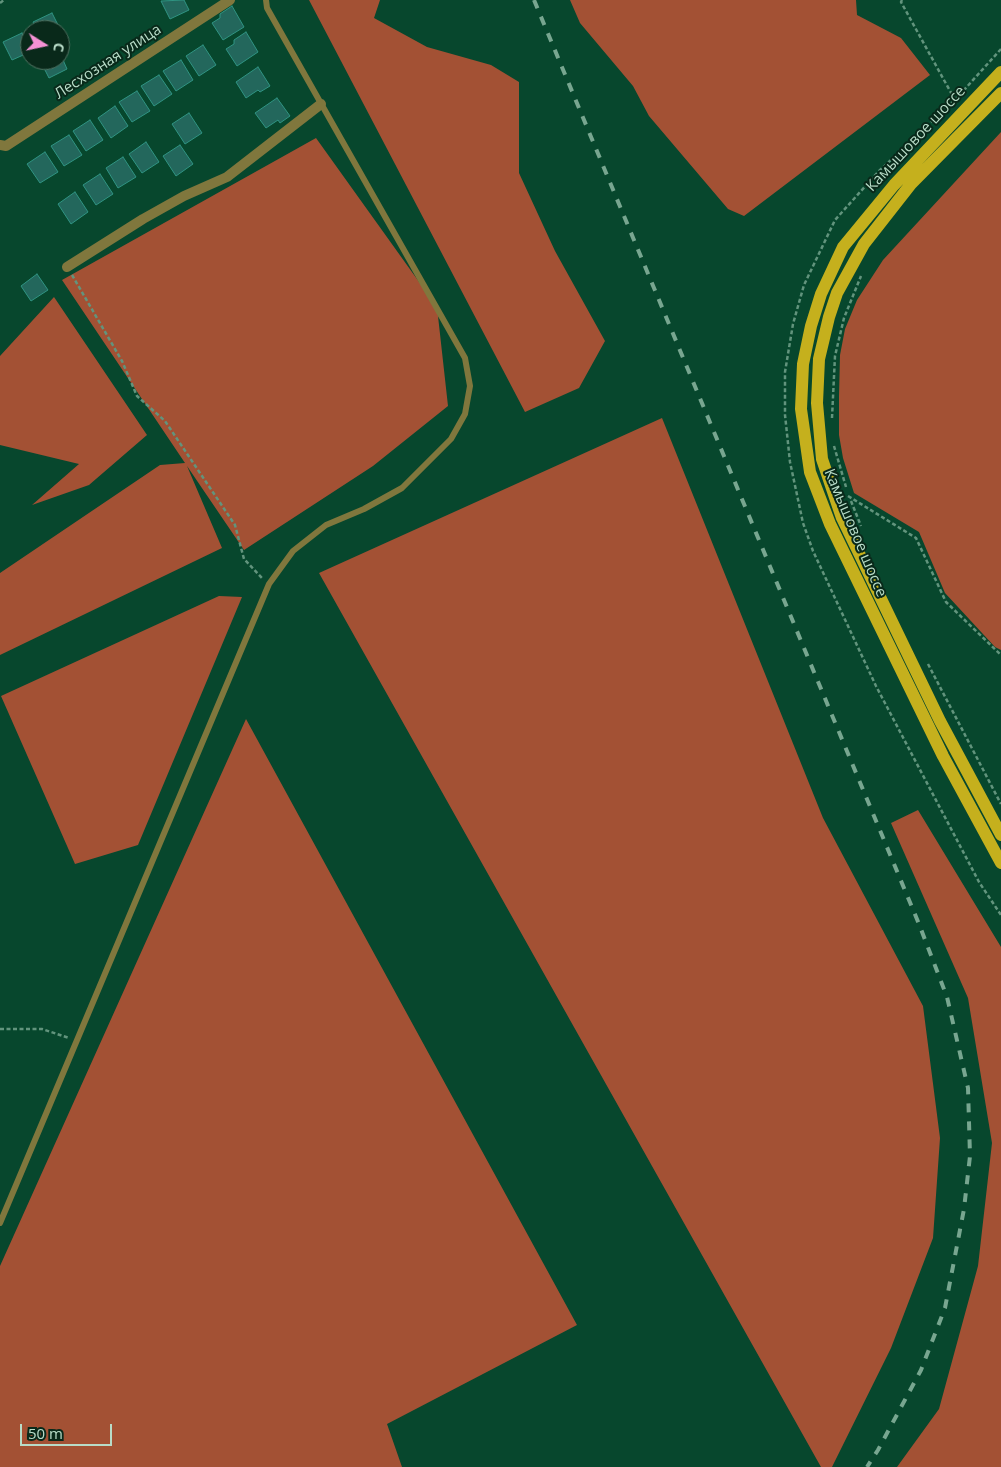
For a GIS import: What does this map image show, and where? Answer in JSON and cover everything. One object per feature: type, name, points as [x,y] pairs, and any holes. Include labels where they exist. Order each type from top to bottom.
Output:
[{"type":"main road","name":"Камышовое шоссе","points":[[1001,72],[894,185],[843,247],[821,294],[811,326],[803,364],[801,409],[810,472],[830,524],[943,756],[1001,863]]},
{"type":"main road","name":"Камышовое шоссе","points":[[1001,93],[911,184],[864,244],[846,274],[829,317],[819,359],[817,403],[822,459],[842,518],[940,721],[1001,835]]},
{"type":"street","name":"Лесхозная улица","points":[[0,145],[6,146],[230,0]]},
{"type":"street","points":[[68,267],[143,219],[184,196],[227,177],[321,104]]},
{"type":"lane","points":[[0,1223],[268,584],[294,551],[326,525],[364,509],[402,488],[451,439],[465,414],[470,386],[465,358],[266,8],[266,0]]},
{"type":"path","points":[[0,3],[4,0]]},
{"type":"path","points":[[902,0],[901,2],[954,100]]},
{"type":"path","points":[[878,172],[954,100],[1001,49]]},
{"type":"path","points":[[68,267],[122,361],[137,396],[165,421],[235,525],[244,559],[268,584]]},
{"type":"path","points":[[833,428],[836,356],[844,318],[862,275]]},
{"type":"path","points":[[834,437],[848,496],[864,533]]},
{"type":"path","points":[[848,496],[916,538],[946,602],[1001,654]]},
{"type":"path","points":[[927,663],[1001,804]]},
{"type":"path","points":[[0,1029],[42,1029],[60,1034],[77,1042]]},
{"type":"shaded area","points":[[309,0],[380,0],[374,18],[427,47],[491,65],[519,82],[519,173],[555,251],[605,341],[579,388],[525,412]]},
{"type":"shaded area","points":[[570,0],[856,0],[857,15],[901,38],[930,75],[744,216],[728,209],[649,116],[633,86],[580,23]]},
{"type":"shaded area","points":[[1001,132],[1001,650],[995,647],[945,593],[919,532],[854,493],[843,458],[839,435],[839,396],[840,355],[845,329],[857,300],[883,260]]},
{"type":"shaded area","points":[[316,138],[437,307],[448,406],[373,466],[244,550],[187,466],[222,548],[0,655],[0,573],[160,465],[185,463],[62,280]]},
{"type":"shaded area","points":[[54,297],[147,435],[89,485],[32,505],[79,464],[0,445],[0,356]]},
{"type":"shaded area","points":[[662,418],[823,818],[923,1006],[940,1138],[933,1238],[891,1348],[832,1467],[821,1467],[319,573]]},
{"type":"shaded area","points":[[219,596],[242,597],[138,845],[75,864],[1,696]]},
{"type":"shaded area","points":[[246,719],[577,1325],[387,1424],[402,1467],[0,1467],[0,1266]]},
{"type":"shaded area","points":[[918,810],[1001,947],[1001,1467],[897,1467],[939,1409],[978,1266],[992,1143],[968,998],[891,823]]},
{"type":"building","points":[[184,0],[189,10],[170,19],[161,1]]},
{"type":"building","points":[[232,6],[244,27],[223,40],[212,23],[220,18],[220,14]]},
{"type":"building","points":[[52,13],[56,20],[37,20]]},
{"type":"building","points":[[246,32],[258,52],[237,66],[226,49],[234,44],[234,40]]},
{"type":"building","points":[[20,34],[20,56],[12,60],[3,42]]},
{"type":"building","points":[[203,45],[216,65],[199,76],[186,56]]},
{"type":"building","points":[[181,60],[193,80],[176,91],[163,71]]},
{"type":"building","points":[[258,67],[270,86],[260,92],[258,90],[246,98],[236,82]]},
{"type":"building","points":[[45,70],[65,70],[49,78]]},
{"type":"building","points":[[159,75],[172,94],[154,106],[141,86]]},
{"type":"building","points":[[137,91],[150,111],[132,122],[119,102]]},
{"type":"building","points":[[277,98],[290,116],[280,123],[278,120],[266,128],[255,113]]},
{"type":"building","points":[[115,106],[128,126],[111,138],[98,118]]},
{"type":"building","points":[[189,113],[202,133],[185,144],[172,124]]},
{"type":"building","points":[[90,120],[103,140],[86,151],[73,131]]},
{"type":"building","points":[[69,135],[82,155],[64,166],[51,146]]},
{"type":"building","points":[[146,142],[159,162],[142,173],[129,154]]},
{"type":"building","points":[[180,145],[193,164],[176,176],[163,156]]},
{"type":"building","points":[[45,152],[58,172],[40,183],[27,164]]},
{"type":"building","points":[[123,157],[136,177],[118,188],[106,168]]},
{"type":"building","points":[[100,174],[113,194],[96,205],[83,185]]},
{"type":"building","points":[[75,192],[88,212],[71,224],[58,204]]},
{"type":"building","points":[[37,274],[48,290],[31,301],[21,286]]},
{"type":"railway","points":[[534,0],[919,924],[947,997],[968,1088],[970,1156],[964,1209],[945,1308],[921,1370],[867,1467]]}]
